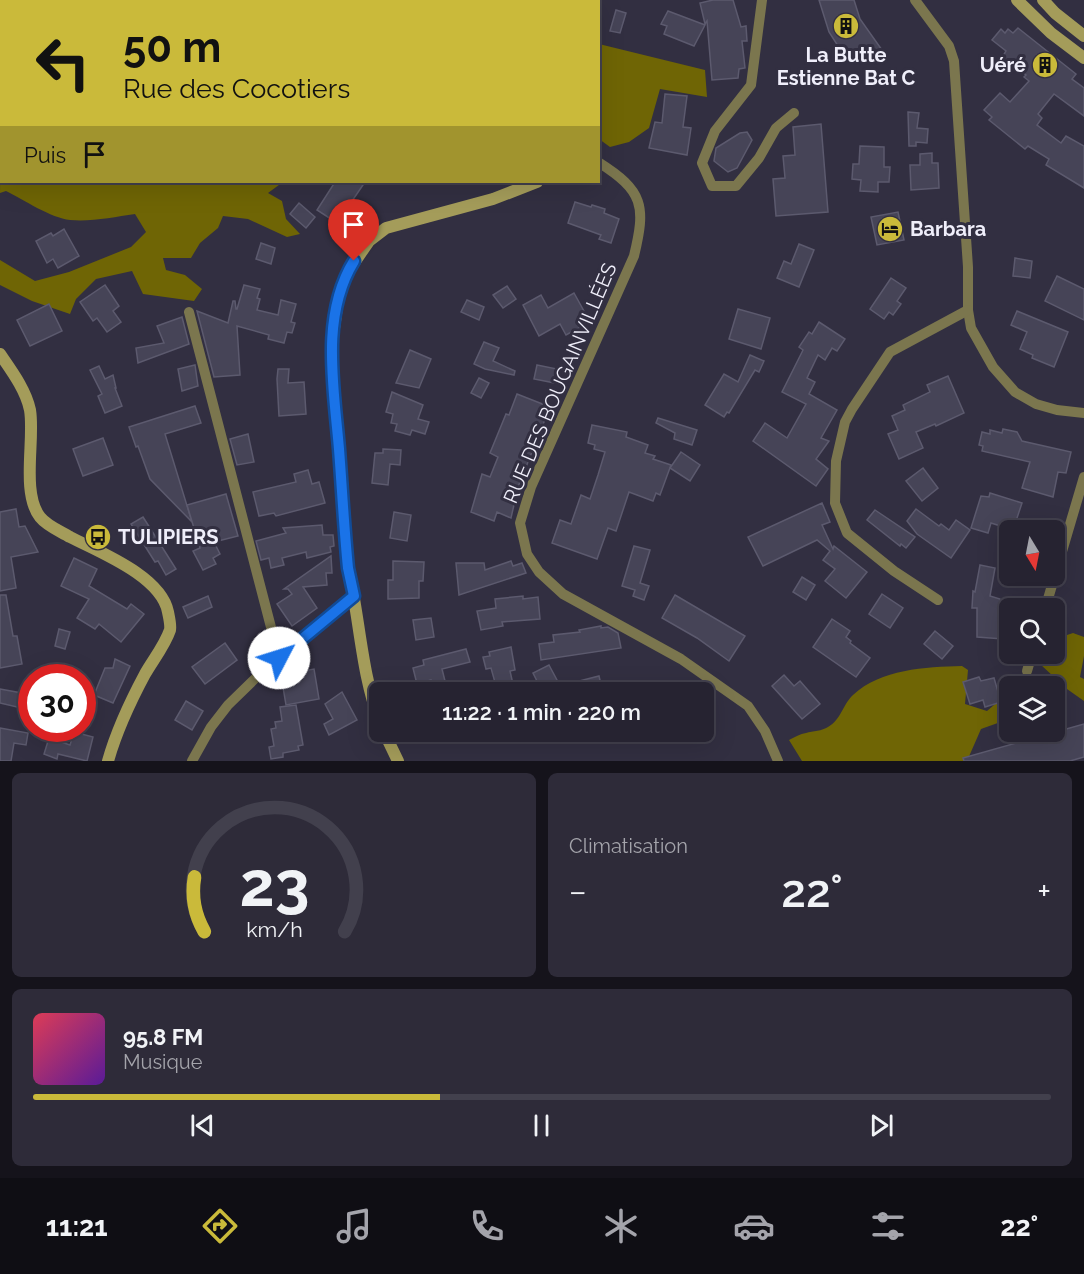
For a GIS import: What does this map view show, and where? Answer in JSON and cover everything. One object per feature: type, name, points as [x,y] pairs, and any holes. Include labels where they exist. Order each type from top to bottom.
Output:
[{"type":"street","points":[[762,0],[751,85],[715,131],[702,163],[712,186],[736,186],[759,158],[776,128],[794,113]]},
{"type":"street","points":[[915,0],[949,46],[954,61],[967,255],[968,310],[971,328],[993,367],[1015,392],[1036,404],[1057,410],[1084,413]]},
{"type":"street","points":[[1017,0],[1052,33],[1084,58]]},
{"type":"street","points":[[1043,0],[1055,13],[1084,36]]},
{"type":"street","name":"RUE DES BOUGAINVILLÉES","points":[[600,163],[613,171],[632,191],[641,208],[641,225],[634,256],[531,487],[520,523],[525,547],[539,572],[563,594],[681,659],[748,706],[765,731],[778,761]]},
{"type":"street","points":[[369,684],[348,568],[331,350],[338,300],[347,273],[369,241],[386,228],[493,199],[534,183]]},
{"type":"street","points":[[938,600],[894,571],[847,533],[835,503],[836,461],[845,423],[890,352],[968,310]]},
{"type":"street","points":[[189,312],[279,658]]},
{"type":"street","points":[[0,354],[20,386],[29,407],[32,431],[29,467],[33,499],[39,516],[51,526],[126,566],[157,589],[166,606],[171,628],[127,707],[117,729],[108,761]]},
{"type":"street","points":[[1048,598],[1084,477]]},
{"type":"street","points":[[192,761],[210,727],[228,705],[270,664],[354,596]]},
{"type":"street","points":[[1027,671],[1029,664]]},
{"type":"street","points":[[389,742],[398,761]]},
{"type":"shaded area","points":[[600,44],[705,70],[707,97],[660,89],[649,128],[629,142],[610,147],[600,140]]},
{"type":"shaded area","points":[[0,183],[282,183],[268,193],[282,201],[286,219],[300,234],[287,237],[248,219],[223,216],[218,228],[200,243],[191,258],[163,258],[166,270],[185,275],[202,289],[194,301],[143,294],[132,271],[96,279],[76,299],[70,314],[32,301],[0,285],[0,260],[35,281],[69,272],[131,247],[146,232],[135,214],[94,220],[63,219],[6,191],[0,193]]},
{"type":"shaded area","points":[[1073,633],[1084,637],[1084,656],[1080,677],[1084,679],[1084,701],[1065,687],[1065,676],[1053,676],[1040,664],[1065,664],[1065,636]]},
{"type":"shaded area","points":[[962,666],[968,670],[965,704],[987,711],[999,701],[999,723],[981,729],[967,761],[802,761],[789,740],[832,724],[853,695],[864,686],[904,671]]},
{"type":"building","points":[[713,0],[733,0],[741,27],[746,26],[747,41],[742,41],[745,68],[739,69],[738,78],[712,80],[707,21],[705,24],[700,3]]},
{"type":"building","name":"La Butte Estienne Bat C","points":[[819,0],[854,0],[860,19],[882,50],[859,63],[852,53],[845,57],[829,32]]},
{"type":"building","points":[[616,10],[626,13],[620,33],[610,31]]},
{"type":"building","points":[[668,11],[705,25],[694,46],[664,34],[667,26],[661,24]]},
{"type":"building","points":[[1018,28],[1076,74],[1072,79],[1084,88],[1084,116],[1054,94],[1038,114],[1042,118],[1037,125],[1061,143],[1066,136],[1084,146],[1084,188],[1046,165],[1049,159],[1028,146],[1025,149],[989,120],[992,117],[984,110],[1000,93],[1010,102],[1029,81],[1024,77],[1026,75],[1003,56],[1006,51],[992,40],[1001,29],[1005,33],[1008,29],[1013,33]]},
{"type":"building","points":[[665,94],[687,96],[683,127],[691,128],[687,155],[649,148],[655,122],[662,123]]},
{"type":"building","points":[[908,112],[919,113],[917,128],[928,129],[927,143],[916,142],[916,146],[909,146]]},
{"type":"building","points":[[821,124],[828,212],[776,216],[773,179],[785,178],[783,156],[795,155],[793,127]]},
{"type":"building","points":[[747,132],[752,140],[737,168],[728,172],[714,161],[716,148],[740,133]]},
{"type":"building","points":[[860,146],[884,147],[884,167],[890,167],[889,182],[878,182],[878,192],[860,191],[861,180],[852,179],[853,164],[859,164]]},
{"type":"building","points":[[932,153],[932,163],[938,163],[939,188],[911,190],[910,165],[920,165],[920,154]]},
{"type":"building","points":[[334,183],[363,185],[337,223],[317,210]]},
{"type":"building","points":[[575,202],[605,209],[604,213],[619,219],[611,243],[599,239],[601,235],[568,223]]},
{"type":"building","points":[[299,203],[315,217],[306,228],[290,214]]},
{"type":"building","points":[[898,212],[904,240],[877,245],[871,217]]},
{"type":"building","points":[[64,229],[79,256],[58,268],[53,259],[47,263],[36,241],[51,233],[53,236]]},
{"type":"building","points":[[261,243],[275,248],[271,264],[256,259]]},
{"type":"building","points":[[799,244],[814,250],[799,287],[777,278],[784,261],[791,264]]},
{"type":"building","points":[[1015,258],[1032,261],[1030,278],[1013,276]]},
{"type":"building","points":[[1057,276],[1084,289],[1084,320],[1045,301]]},
{"type":"building","points":[[891,278],[906,288],[897,301],[901,304],[893,315],[889,312],[884,319],[870,309]]},
{"type":"building","points":[[105,285],[119,306],[113,311],[121,322],[107,332],[97,318],[93,321],[80,302]]},
{"type":"building","points":[[244,285],[260,289],[257,310],[278,315],[281,300],[296,304],[291,322],[295,323],[292,333],[287,332],[284,343],[268,339],[269,335],[237,326],[240,375],[214,377],[197,311],[228,323],[233,301],[237,309]]},
{"type":"building","points":[[507,286],[516,299],[503,308],[493,295]]},
{"type":"building","points":[[574,293],[590,322],[566,335],[560,324],[539,336],[523,305],[541,295],[548,308]]},
{"type":"building","points":[[467,300],[484,307],[479,320],[461,312]]},
{"type":"building","points":[[49,304],[62,331],[30,346],[17,320]]},
{"type":"building","points":[[738,309],[770,318],[761,349],[729,339]]},
{"type":"building","points":[[1017,311],[1068,332],[1054,367],[1032,358],[1033,355],[1020,349],[1027,332],[1011,325]]},
{"type":"building","points":[[182,317],[189,344],[138,363],[136,348],[164,343],[157,326]]},
{"type":"building","points":[[819,322],[845,339],[837,351],[832,348],[825,360],[818,355],[807,378],[815,382],[809,394],[837,410],[821,438],[829,441],[816,459],[828,469],[816,486],[753,441],[765,423],[787,438],[806,404],[782,392],[803,350],[799,347],[809,332],[812,334]]},
{"type":"building","points":[[484,342],[499,348],[493,361],[515,371],[514,375],[485,369],[474,364]]},
{"type":"building","points":[[410,350],[431,359],[419,388],[396,383]]},
{"type":"building","points":[[750,355],[764,361],[759,372],[755,370],[729,413],[727,412],[724,417],[705,405],[724,374],[738,382]]},
{"type":"building","points":[[195,365],[198,386],[182,391],[178,369]]},
{"type":"building","points":[[537,365],[557,369],[555,383],[534,379]]},
{"type":"building","points":[[99,366],[105,379],[113,375],[122,406],[105,413],[98,396],[102,394],[90,370]]},
{"type":"building","points":[[278,369],[289,369],[288,383],[304,382],[306,414],[279,416]]},
{"type":"building","points":[[948,376],[964,413],[916,432],[923,448],[899,459],[888,434],[898,430],[892,416],[905,410],[903,405],[930,392],[927,385]]},
{"type":"building","points":[[479,378],[489,383],[481,398],[471,393]]},
{"type":"building","points":[[392,392],[423,405],[418,419],[429,422],[425,434],[412,430],[410,435],[395,431],[397,424],[391,423],[393,414],[386,412]]},
{"type":"building","points":[[517,394],[550,407],[518,487],[511,518],[497,512],[494,521],[471,512],[482,474],[490,477],[498,457],[490,453]]},
{"type":"building","points":[[195,406],[201,423],[165,434],[192,522],[150,479],[129,427]]},
{"type":"building","points":[[658,418],[697,430],[692,445],[674,439],[675,433],[656,423]]},
{"type":"building","points":[[592,425],[627,432],[626,437],[648,445],[645,453],[655,456],[653,459],[671,465],[660,495],[656,493],[653,501],[629,492],[616,531],[608,528],[597,559],[552,543],[560,520],[571,524],[581,495],[590,499],[605,452],[594,449],[595,445],[588,443]]},
{"type":"building","points":[[1003,429],[1017,432],[1022,441],[1071,452],[1066,473],[1058,472],[1053,497],[1022,488],[1030,462],[982,451],[983,446],[979,445],[982,432],[990,434],[990,430],[1002,433]]},
{"type":"building","points":[[248,434],[254,462],[237,465],[230,439]]},
{"type":"building","points":[[103,438],[113,465],[83,476],[73,449]]},
{"type":"building","points":[[383,449],[401,450],[400,465],[390,464],[388,485],[372,483],[375,453],[383,453]]},
{"type":"building","points":[[681,452],[700,465],[690,481],[670,468]]},
{"type":"building","points":[[923,468],[938,488],[922,501],[906,481]]},
{"type":"building","points":[[308,470],[312,484],[319,482],[325,503],[276,516],[274,513],[259,516],[253,492],[296,482],[294,474]]},
{"type":"building","points":[[990,493],[1022,503],[1016,520],[999,520],[999,526],[991,523],[988,533],[971,528],[981,496],[989,497]]},
{"type":"building","points":[[226,494],[238,536],[214,542],[220,554],[213,558],[216,564],[203,570],[193,551],[200,548],[187,505]]},
{"type":"building","points":[[822,503],[830,522],[822,525],[833,549],[834,546],[867,572],[846,598],[825,581],[835,569],[823,560],[830,551],[817,540],[763,566],[748,537]]},
{"type":"building","points":[[16,509],[19,527],[25,526],[38,552],[11,557],[16,588],[0,591],[0,512]]},
{"type":"building","points":[[916,509],[939,526],[941,524],[949,530],[956,520],[970,530],[951,558],[917,534],[907,521]]},
{"type":"building","points":[[875,510],[915,537],[906,548],[901,544],[900,546],[867,520]]},
{"type":"building","points":[[394,512],[411,515],[407,541],[390,538]]},
{"type":"building","points":[[143,517],[176,569],[166,575],[131,524]]},
{"type":"building","points":[[322,525],[323,535],[333,535],[334,546],[330,547],[331,552],[307,558],[306,552],[282,558],[284,565],[271,568],[269,558],[261,560],[256,541],[286,533],[283,528]]},
{"type":"building","points":[[634,546],[650,550],[640,583],[649,586],[644,600],[633,596],[635,590],[622,586]]},
{"type":"building","points":[[331,556],[332,573],[326,573],[327,585],[303,587],[317,608],[292,626],[277,604],[292,594],[288,589],[284,589]]},
{"type":"building","points":[[74,558],[97,569],[89,586],[127,609],[131,604],[144,614],[121,642],[99,624],[95,629],[77,618],[89,599],[61,586]]},
{"type":"building","points":[[393,561],[424,562],[423,581],[419,581],[419,598],[388,599],[388,580],[393,580]]},
{"type":"building","points":[[511,561],[513,566],[522,563],[526,573],[459,595],[456,563],[484,563],[485,570]]},
{"type":"building","points":[[980,565],[995,568],[990,596],[999,599],[999,639],[977,637],[977,608],[972,608],[973,591],[975,592]]},
{"type":"building","points":[[802,577],[815,585],[806,600],[793,592]]},
{"type":"building","points":[[882,594],[903,608],[890,628],[869,614]]},
{"type":"building","points":[[0,595],[6,595],[13,636],[17,636],[22,664],[0,668]]},
{"type":"building","points":[[675,595],[745,636],[729,661],[697,638],[662,618]]},
{"type":"building","points":[[208,596],[212,607],[188,618],[183,607]]},
{"type":"building","points":[[523,596],[523,599],[538,597],[540,619],[502,622],[503,626],[481,630],[477,611],[496,608],[495,599]]},
{"type":"building","points":[[431,618],[434,637],[416,640],[413,620]]},
{"type":"building","points":[[832,619],[850,631],[846,637],[851,641],[850,643],[870,658],[856,677],[813,647]]},
{"type":"building","points":[[601,626],[601,628],[608,627],[618,633],[621,648],[541,660],[539,644],[554,642],[553,635],[580,632],[579,630]]},
{"type":"building","points":[[59,629],[70,632],[65,649],[55,646]]},
{"type":"building","points":[[935,631],[953,646],[942,659],[924,644]]},
{"type":"building","points":[[225,643],[237,660],[205,684],[192,667]]},
{"type":"building","points":[[511,647],[515,670],[510,671],[512,682],[495,682],[491,668],[486,669],[483,657],[490,656],[489,652]]},
{"type":"building","points":[[466,649],[470,662],[442,669],[445,681],[416,682],[413,668],[424,665],[423,660]]},
{"type":"building","points":[[115,659],[130,666],[113,703],[96,696],[96,690],[105,668],[113,668]]},
{"type":"building","points":[[549,665],[558,682],[538,682],[533,673]]},
{"type":"building","points":[[314,669],[319,699],[286,705],[281,675]]},
{"type":"building","points":[[784,675],[794,686],[800,681],[820,704],[802,719],[772,686]]},
{"type":"building","points":[[599,676],[600,682],[575,682]]},
{"type":"building","points":[[979,677],[981,681],[994,678],[999,703],[985,707],[983,700],[970,704],[963,682]]},
{"type":"building","points":[[0,689],[18,692],[18,707],[0,703]]},
{"type":"building","points":[[342,692],[357,720],[329,735],[324,724],[333,719],[325,704]]},
{"type":"building","points":[[186,701],[203,711],[192,730],[175,720]]},
{"type":"building","points":[[296,705],[303,745],[298,746],[299,750],[283,753],[283,757],[271,759],[269,747],[274,746],[271,729],[276,728],[275,722],[282,721],[280,707]]},
{"type":"building","points":[[1084,724],[1084,757],[1070,761],[964,761],[963,758],[1020,742],[1065,742],[1065,729]]},
{"type":"building","points":[[0,728],[18,731],[18,742],[26,742],[26,745],[14,743],[11,761],[0,761]]},
{"type":"building","points":[[48,742],[70,745],[71,742],[92,742],[87,761],[58,754],[57,759],[44,754]]},
{"type":"place","name":"La Butte Estienne Bat C","points":[[846,26]]},
{"type":"place","name":"Uéré","points":[[1045,65]]},
{"type":"place","name":"Barbara","points":[[890,229]]},
{"type":"place","name":"TULIPIERS","points":[[98,537]]},
{"type":"route","points":[[279,658],[354,596],[348,568],[331,350],[338,300],[347,273],[354,261]]}]
